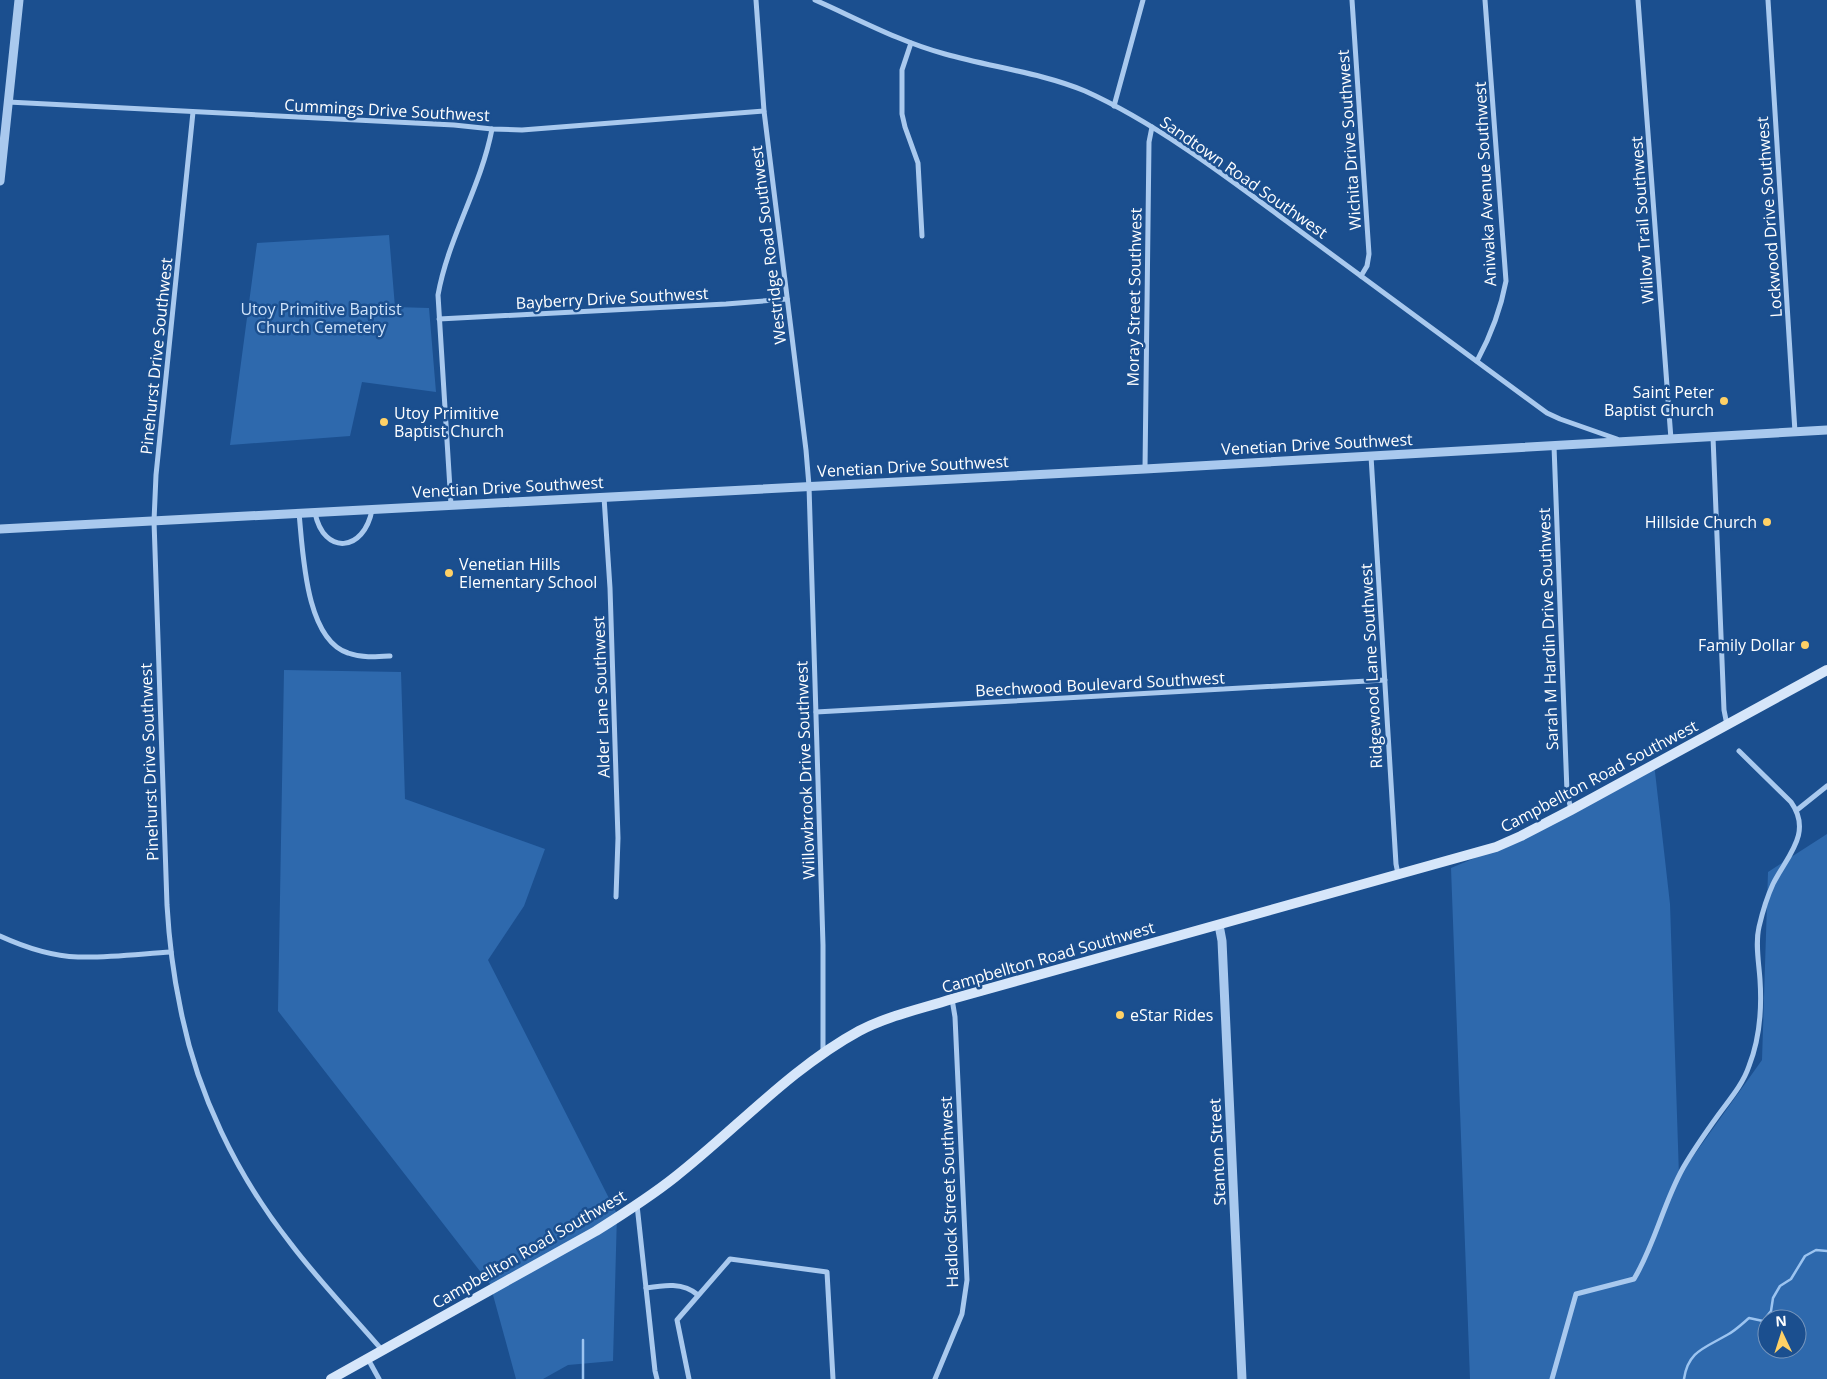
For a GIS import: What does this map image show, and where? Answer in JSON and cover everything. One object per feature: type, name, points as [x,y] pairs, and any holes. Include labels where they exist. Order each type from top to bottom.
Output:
[{"type":"main road","name":"Campbellton Road Southwest","points":[[331,1379],[596,1231],[637,1205],[675,1177],[824,1052],[860,1030],[886,1019],[952,999],[1496,847],[1571,810],[1827,670]]},
{"type":"street","points":[[0,181],[18,0]]},
{"type":"street","name":"Westridge Road Southwest","points":[[756,0],[764,111],[809,486]]},
{"type":"street","name":"Sandtown Road Southwest","points":[[815,0],[911,43],[943,54],[1061,82],[1114,106],[1152,127],[1238,186],[1547,412],[1592,431],[1625,442]]},
{"type":"street","points":[[1114,106],[1143,0]]},
{"type":"street","name":"Wichita Drive Southwest","points":[[1352,0],[1369,254],[1367,266],[1361,276]]},
{"type":"street","name":"Aniwaka Avenue Southwest","points":[[1477,361],[1503,297],[1506,281],[1485,0]]},
{"type":"street","name":"Willow Trail Southwest","points":[[1638,0],[1671,439]]},
{"type":"street","name":"Lockwood Drive Southwest","points":[[1768,0],[1795,432]]},
{"type":"street","points":[[911,43],[902,70],[902,114],[918,163],[922,236]]},
{"type":"street","name":"Cummings Drive Southwest","points":[[8,102],[522,130],[764,111]]},
{"type":"street","name":"Pinehurst Drive Southwest","points":[[193,112],[156,475],[154,521],[170,952],[180,1008],[194,1060],[214,1114],[236,1161],[263,1206],[291,1245],[382,1350]]},
{"type":"street","name":"Moray Street Southwest","points":[[1145,468],[1149,142],[1152,127]]},
{"type":"street","points":[[451,505],[438,295],[442,272],[488,154],[492,129]]},
{"type":"street","name":"Bayberry Drive Southwest","points":[[439,319],[787,299]]},
{"type":"street","name":"Venetian Drive Southwest","points":[[0,529],[1827,430]]},
{"type":"street","points":[[1713,437],[1724,710],[1727,725]]},
{"type":"street","name":"Sarah M Hardin Drive Southwest","points":[[1554,446],[1567,792],[1571,810]]},
{"type":"street","name":"Ridgewood Lane Southwest","points":[[1371,456],[1398,875]]},
{"type":"street","name":"Willowbrook Drive Southwest","points":[[809,486],[823,946],[824,1052]]},
{"type":"street","name":"Alder Lane Southwest","points":[[604,497],[610,588],[618,838],[616,897]]},
{"type":"street","points":[[315,513],[322,531],[332,541],[349,543],[357,540],[362,534],[372,510]]},
{"type":"street","points":[[299,514],[311,603],[318,626],[335,645],[346,653],[363,657],[390,656]]},
{"type":"street","name":"Beechwood Boulevard Southwest","points":[[816,712],[1385,680]]},
{"type":"street","points":[[1552,1379],[1576,1294],[1634,1279],[1645,1260],[1666,1205],[1683,1169],[1702,1138],[1738,1088],[1748,1069],[1756,1046],[1760,1022],[1761,994],[1757,943],[1759,927],[1772,886],[1799,839],[1800,823],[1797,810],[1791,802],[1739,751]]},
{"type":"street","points":[[1797,810],[1827,786]]},
{"type":"street","name":"Stanton Street","points":[[1219,925],[1222,941],[1242,1379]]},
{"type":"street","points":[[0,936],[26,947],[78,957],[170,952]]},
{"type":"street","name":"Hadlock Street Southwest","points":[[935,1379],[962,1314],[967,1280],[955,1017],[952,999]]},
{"type":"street","points":[[637,1205],[657,1379]]},
{"type":"street","points":[[689,1379],[678,1320],[730,1259],[828,1272],[833,1379]]},
{"type":"street","points":[[646,1288],[682,1286],[698,1295]]},
{"type":"street","points":[[368,1359],[379,1379]]},
{"type":"green space","name":"Utoy Primitive Baptist Church Cemetery","points":[[389,235],[395,307],[429,308],[436,392],[362,382],[350,436],[230,445],[257,243]]},
{"type":"green space","points":[[284,670],[401,672],[405,799],[545,849],[524,906],[488,960],[617,1214],[613,1361],[568,1365],[543,1379],[516,1379],[490,1284],[278,1011]]},
{"type":"green space","points":[[1654,763],[1670,904],[1679,1176],[1762,1060],[1768,872],[1827,834],[1827,1379],[1470,1379],[1451,868],[1515,841]]},
{"type":"waterway","points":[[1684,1379],[1689,1362],[1699,1351],[1733,1331],[1749,1318],[1763,1321],[1771,1311],[1773,1298],[1780,1286],[1791,1279],[1805,1256],[1816,1250],[1827,1251]]},
{"type":"waterway","points":[[583,1340],[583,1379]]},
{"type":"place","name":"Saint Peter Baptist Church","points":[[1724,401]]},
{"type":"place","name":"Utoy Primitive Baptist Church","points":[[384,422]]},
{"type":"place","name":"Hillside Church","points":[[1767,522]]},
{"type":"place","name":"Venetian Hills Elementary School","points":[[449,573]]},
{"type":"place","name":"Family Dollar","points":[[1805,645]]},
{"type":"place","name":"eStar Rides","points":[[1120,1015]]}]
